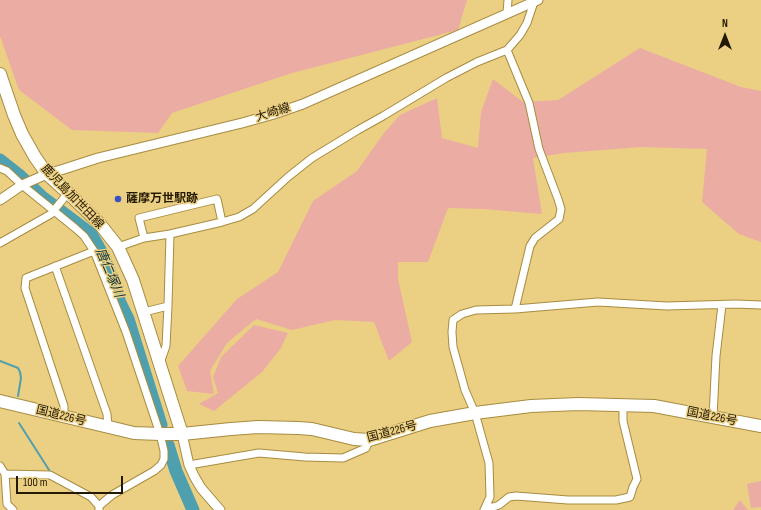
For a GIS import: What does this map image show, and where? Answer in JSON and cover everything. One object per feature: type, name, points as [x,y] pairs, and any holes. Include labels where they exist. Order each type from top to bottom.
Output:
[{"type":"main road","name":"鹿児島加世田線","points":[[0,74],[22,134],[47,174],[65,198],[98,223],[118,247],[134,280],[182,434]]},
{"type":"main road","name":"国道226号","points":[[0,401],[134,433],[160,434],[182,434],[258,427],[298,428],[312,429],[354,439],[369,440],[430,421],[475,413],[531,406],[578,404],[654,406],[761,426]]},
{"type":"street","points":[[507,13],[508,0]]},
{"type":"street","points":[[118,247],[144,238],[170,234],[222,222],[239,217],[253,209],[288,177],[312,158],[446,78],[477,62],[507,50],[520,35],[527,23],[536,1]]},
{"type":"street","name":"大崎線","points":[[0,200],[23,185],[47,174],[98,158],[242,123],[303,104],[536,1]]},
{"type":"street","points":[[507,50],[529,103],[539,150],[561,209],[559,219],[535,238],[530,246],[515,309]]},
{"type":"street","points":[[0,168],[7,171],[84,236],[94,251],[126,332],[160,434],[164,451],[164,460],[161,465],[154,471],[112,495],[99,508],[90,497],[50,475],[5,474]]},
{"type":"street","points":[[0,243],[55,211],[65,198]]},
{"type":"street","points":[[144,238],[139,218],[217,199],[222,222]]},
{"type":"street","points":[[160,364],[166,346],[170,234]]},
{"type":"street","points":[[64,416],[64,406],[25,288],[26,278],[94,251]]},
{"type":"street","points":[[55,266],[107,414],[108,427]]},
{"type":"street","points":[[623,404],[623,421],[638,479],[633,487],[630,497],[616,500],[568,500],[516,496],[509,497],[493,508],[485,508],[490,497],[488,463],[475,413],[465,390],[453,347],[453,320],[462,314],[476,310],[515,309],[598,302],[667,306],[736,304],[761,305]]},
{"type":"street","points":[[713,417],[716,356],[722,305]]},
{"type":"street","points":[[144,312],[168,306]]},
{"type":"street","points":[[182,434],[189,465],[201,488],[220,510]]},
{"type":"street","points":[[189,465],[259,452],[305,458],[343,458],[366,448],[369,440]]},
{"type":"street","points":[[0,466],[5,474],[7,504],[13,510]]},
{"type":"shaded area","points":[[0,0],[467,0],[458,30],[292,73],[172,113],[158,133],[72,130],[19,90],[0,36]]},
{"type":"shaded area","points":[[640,48],[741,87],[761,91],[761,242],[739,234],[702,202],[707,149],[641,147],[564,153],[533,158],[542,214],[483,209],[448,208],[428,262],[398,262],[398,279],[412,342],[389,361],[374,322],[335,320],[292,330],[256,319],[227,343],[210,371],[214,394],[187,391],[178,366],[237,299],[278,272],[313,201],[357,171],[384,133],[400,115],[437,98],[442,138],[478,148],[481,112],[493,79],[523,102],[558,100]]},
{"type":"shaded area","points":[[254,325],[288,333],[281,348],[262,372],[214,411],[199,404],[218,393],[213,377],[221,357]]},
{"type":"shaded area","points":[[761,481],[761,507],[751,508],[747,484]]},
{"type":"shaded area","points":[[740,500],[748,510],[733,510]]},
{"type":"waterway","name":"唐仁塚川","points":[[0,160],[19,175],[42,197],[91,234],[104,257],[120,303],[128,319],[161,425]]},
{"type":"waterway","points":[[0,361],[18,368],[21,378],[18,396]]},
{"type":"waterway","points":[[19,423],[51,473]]},
{"type":"waterway","name":"唐仁塚川","points":[[168,445],[176,471],[193,510]]},
{"type":"place","name":"薩摩万世駅跡","points":[[118,199]]}]
